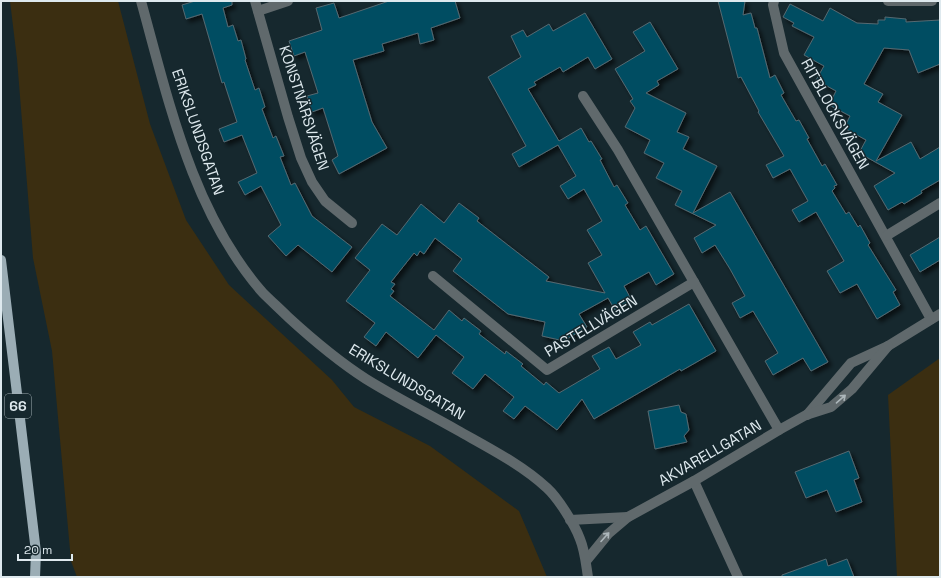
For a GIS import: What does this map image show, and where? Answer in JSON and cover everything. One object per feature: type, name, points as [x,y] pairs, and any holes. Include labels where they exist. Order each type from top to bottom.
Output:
[{"type":"main road","name":"66","points":[[1,260],[36,552],[43,577]]},
{"type":"main road","name":"66","points":[[35,577],[36,552]]},
{"type":"street","name":"ERIKSLUNDSGATAN","points":[[141,1],[172,114],[206,205],[229,245],[264,294],[315,341],[366,379],[489,448],[521,468],[548,489],[570,520],[580,540],[586,561],[588,577]]},
{"type":"street","name":"KONSTNÄRSVÄGEN","points":[[288,1],[256,6],[301,158],[312,182],[325,201],[352,223]]},
{"type":"street","name":"RITBLOCKSVÄGEN","points":[[774,1],[773,5],[784,53],[886,236],[936,316]]},
{"type":"street","points":[[888,1],[932,1]]},
{"type":"street","points":[[583,96],[618,150],[779,430]]},
{"type":"street","points":[[886,236],[940,204]]},
{"type":"street","name":"PASTELLVÄGEN","points":[[434,276],[547,370],[694,282]]},
{"type":"street","name":"AKVARELLGATAN","points":[[806,416],[851,363],[888,346],[936,316]]},
{"type":"street","name":"AKVARELLGATAN","points":[[586,561],[608,534],[628,517],[694,481],[779,430],[806,416],[832,407],[852,389],[888,346]]},
{"type":"street","points":[[694,481],[738,577]]},
{"type":"street","name":"AKVARELLGATAN","points":[[570,520],[628,517]]},
{"type":"shaded area","points":[[10,1],[118,1],[150,124],[186,220],[229,285],[332,380],[354,407],[430,446],[519,511],[547,577],[77,577],[71,561],[52,351],[33,258],[17,59]]},
{"type":"shaded area","points":[[940,358],[940,577],[897,577],[888,395]]},
{"type":"building","points":[[195,1],[232,1],[232,5],[223,8],[228,27],[233,25],[238,41],[241,40],[245,60],[255,90],[259,88],[265,107],[262,109],[273,138],[276,136],[284,156],[280,157],[291,185],[295,183],[312,216],[352,247],[332,272],[298,245],[286,256],[268,236],[281,225],[261,186],[245,195],[238,182],[257,173],[242,135],[224,142],[219,129],[237,122],[224,82],[222,83],[202,14],[186,19],[182,5]]},
{"type":"building","points":[[389,1],[455,1],[460,18],[431,28],[434,40],[420,44],[418,33],[382,44],[384,51],[353,60],[372,122],[387,148],[339,174],[332,160],[338,156],[323,108],[312,112],[307,96],[318,93],[305,52],[294,56],[289,41],[322,30],[316,8],[334,3],[339,18]]},
{"type":"building","points":[[718,1],[745,1],[743,15],[751,13],[755,28],[757,28],[770,78],[775,75],[784,93],[781,95],[796,121],[799,120],[809,138],[807,139],[822,166],[825,164],[837,185],[834,186],[835,188],[832,191],[846,214],[849,212],[858,227],[860,225],[870,243],[868,245],[896,290],[893,292],[900,305],[877,319],[857,284],[840,293],[827,271],[844,261],[816,212],[799,222],[792,210],[808,201],[790,169],[773,178],[766,165],[784,156],[758,112],[759,111],[741,77],[738,78]]},
{"type":"building","points":[[790,4],[823,21],[830,8],[857,23],[878,24],[878,20],[885,20],[885,17],[906,19],[906,22],[940,20],[940,64],[918,73],[909,50],[884,48],[864,84],[883,94],[878,102],[902,115],[876,161],[911,142],[920,159],[940,147],[940,180],[921,191],[922,193],[904,204],[902,202],[888,210],[874,186],[895,173],[859,153],[866,140],[844,128],[850,116],[829,105],[836,91],[816,80],[824,66],[804,55],[814,37],[792,26],[794,23],[783,17]]},
{"type":"building","points":[[585,13],[612,59],[595,69],[588,57],[563,72],[560,67],[534,82],[536,85],[528,89],[559,141],[581,128],[589,142],[591,141],[602,159],[600,160],[614,187],[617,185],[628,203],[625,205],[640,230],[646,226],[674,274],[656,285],[649,272],[624,286],[632,301],[615,310],[608,298],[579,314],[587,327],[564,341],[542,336],[545,322],[508,314],[453,271],[462,259],[435,238],[424,254],[420,251],[417,256],[414,253],[391,282],[395,284],[391,289],[394,291],[390,296],[434,330],[449,310],[462,321],[464,318],[481,331],[479,334],[505,354],[506,351],[523,364],[521,366],[544,385],[546,382],[559,393],[600,369],[592,356],[609,347],[616,359],[641,345],[633,332],[650,322],[652,325],[689,304],[716,351],[681,371],[680,369],[594,419],[582,399],[557,430],[525,406],[514,419],[503,411],[514,397],[485,374],[473,389],[452,373],[464,357],[436,335],[418,358],[386,332],[376,346],[364,337],[375,323],[346,301],[370,270],[355,258],[382,224],[397,235],[421,204],[444,223],[459,203],[479,218],[477,221],[549,277],[546,281],[605,293],[588,263],[602,255],[587,230],[602,221],[584,189],[568,199],[560,186],[576,176],[558,145],[519,167],[512,154],[526,146],[488,77],[521,57],[511,36],[523,30],[527,37],[549,24],[553,31]]},
{"type":"building","points":[[650,22],[678,69],[657,81],[659,85],[646,93],[686,113],[677,132],[689,137],[683,149],[717,166],[693,213],[730,192],[828,362],[811,371],[803,358],[773,375],[765,361],[778,353],[753,311],[740,318],[732,303],[745,296],[730,269],[715,245],[702,253],[694,238],[716,225],[675,205],[682,191],[656,178],[664,163],[644,153],[650,140],[625,127],[635,108],[630,101],[633,99],[615,69],[645,51],[633,32]]},
{"type":"building","points":[[940,237],[940,260],[920,272],[910,255]]},
{"type":"building","points":[[679,405],[681,412],[686,414],[689,430],[684,436],[687,442],[655,449],[648,411]]},
{"type":"building","points":[[849,451],[859,478],[854,480],[862,502],[836,512],[827,490],[806,498],[795,472]]},
{"type":"building","points":[[826,559],[828,566],[847,559],[854,577],[782,577],[782,575]]}]
